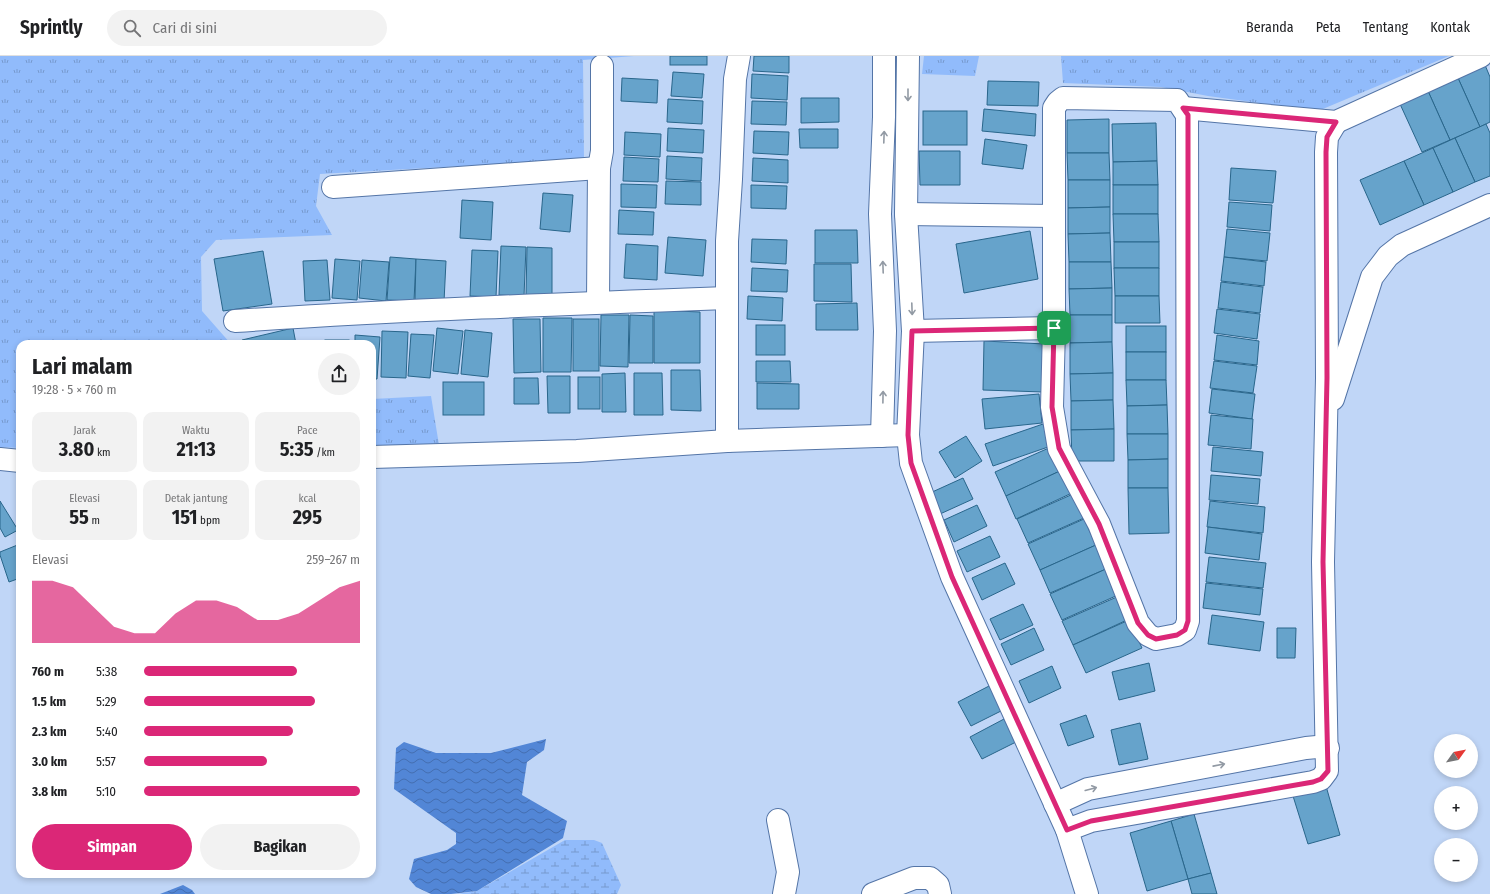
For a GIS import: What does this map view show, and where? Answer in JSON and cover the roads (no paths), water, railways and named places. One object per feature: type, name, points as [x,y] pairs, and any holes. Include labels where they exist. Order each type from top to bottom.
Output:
[{"type":"street","points":[[727,441],[727,241],[731,180],[733,105],[739,56]]},
{"type":"street","points":[[882,436],[885,331],[880,214],[884,117],[884,56]]},
{"type":"street","points":[[908,56],[906,214],[912,331],[908,435],[911,463],[952,577],[1067,830],[1087,894]]},
{"type":"street","points":[[1183,108],[1336,122],[1481,56]]},
{"type":"street","points":[[598,302],[599,168],[602,151],[602,66]]},
{"type":"street","points":[[1063,98],[1177,100],[1183,108],[1188,115],[1188,621],[1185,630],[1177,635],[1156,639],[1148,635],[1138,623],[1099,524],[1059,448],[1052,407],[1054,328],[1054,108],[1063,98]]},
{"type":"street","points":[[1067,830],[1091,821],[1313,782],[1321,779],[1328,771],[1323,562],[1326,422],[1326,152],[1327,137],[1336,122]]},
{"type":"street","points":[[333,187],[599,168]]},
{"type":"street","points":[[880,214],[884,205],[893,200],[902,204],[906,214]]},
{"type":"street","points":[[1326,422],[1372,277],[1388,256],[1402,245],[1490,205]]},
{"type":"street","points":[[906,214],[1054,216]]},
{"type":"street","points":[[235,321],[320,315],[598,302],[726,298]]},
{"type":"street","points":[[912,331],[1054,328]]},
{"type":"street","points":[[376,457],[577,451],[727,441],[908,435]]},
{"type":"street","points":[[0,459],[16,461]]},
{"type":"street","points":[[1055,804],[1088,789],[1306,748],[1328,748]]},
{"type":"street","points":[[778,820],[788,872],[784,894]]},
{"type":"street","points":[[873,894],[914,878],[930,878],[938,885],[940,894]]},
{"type":"water","points":[[546,739],[544,750],[527,762],[522,795],[567,821],[563,838],[477,891],[451,894],[431,894],[416,887],[409,879],[414,859],[447,850],[456,844],[456,833],[394,789],[396,748],[404,742],[436,753],[491,753]]},
{"type":"water","points":[[183,885],[192,890],[195,894],[160,894]]}]
